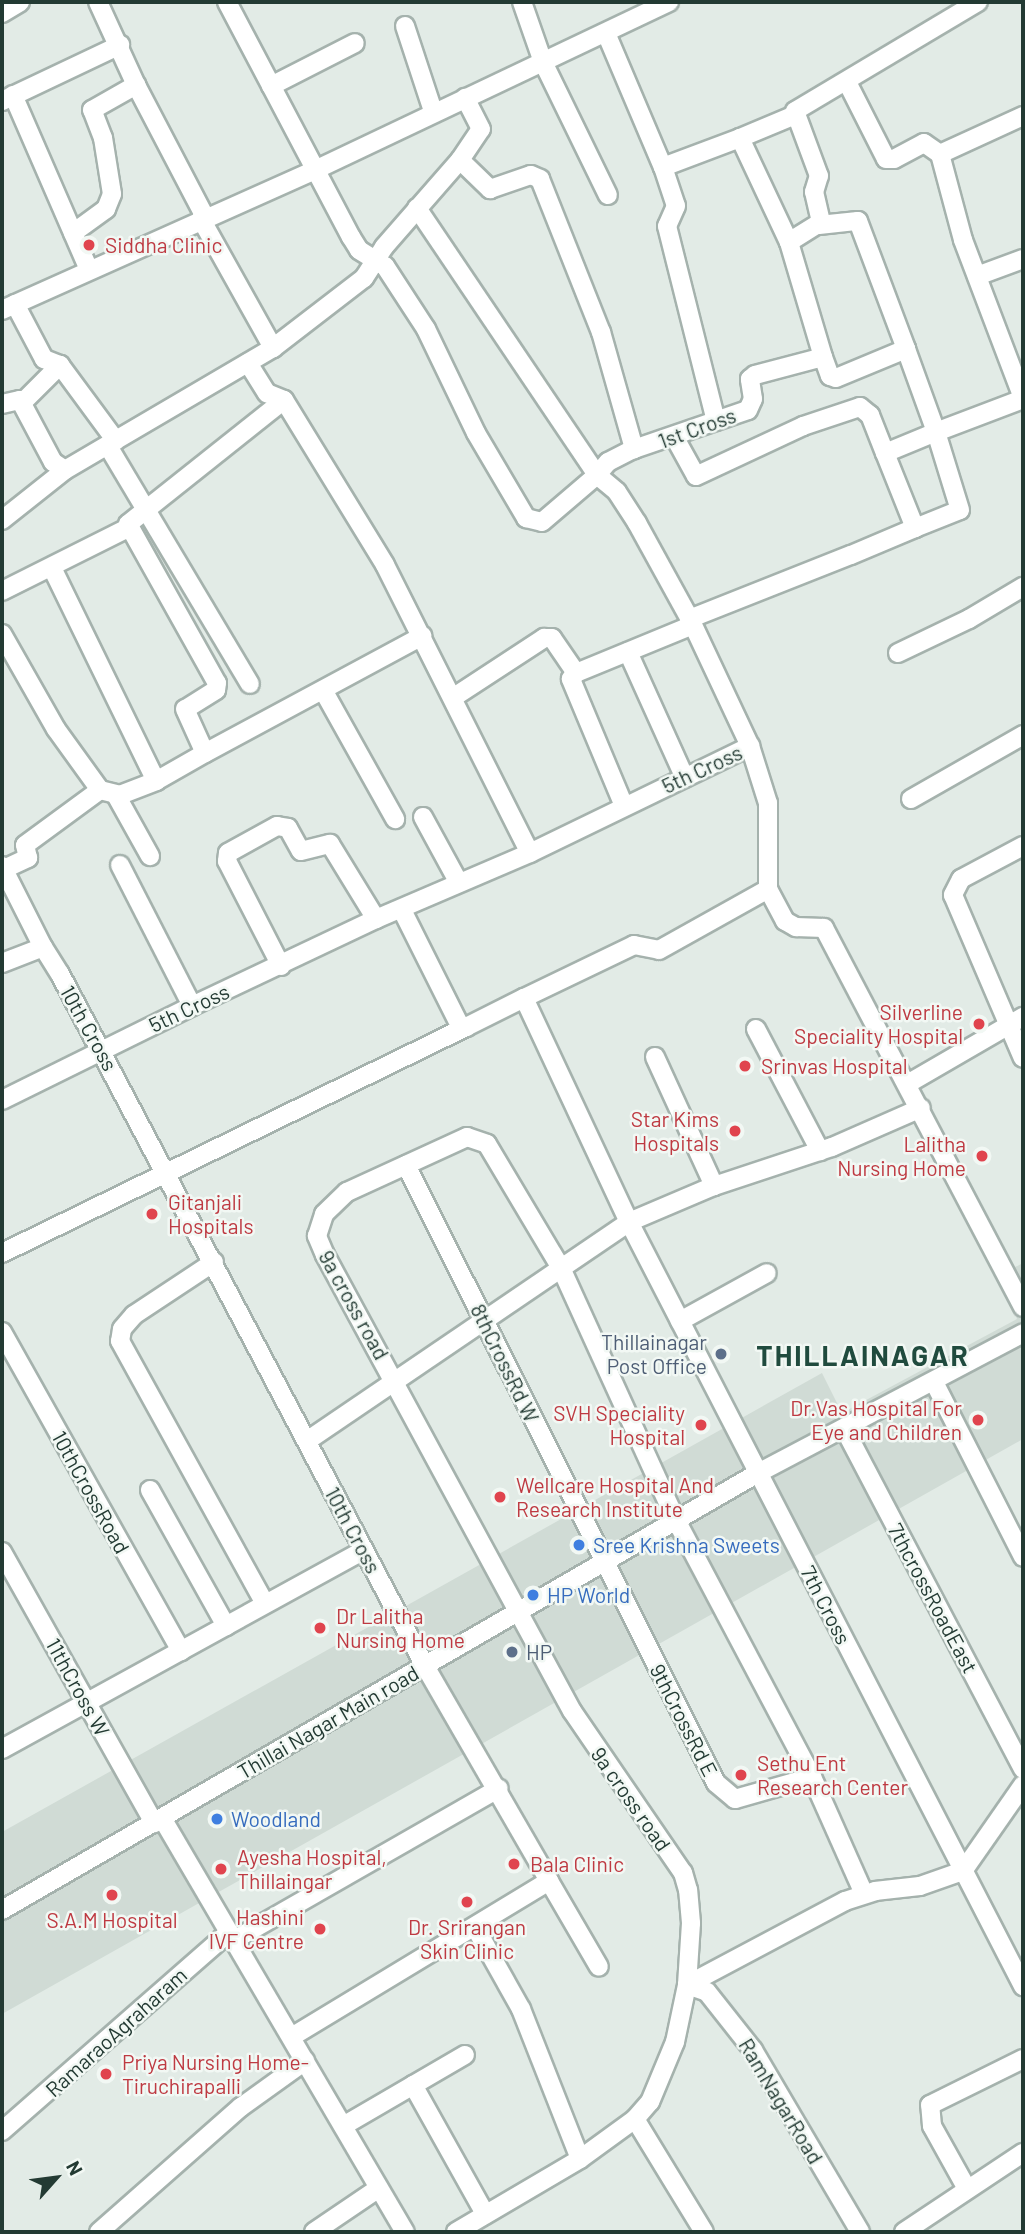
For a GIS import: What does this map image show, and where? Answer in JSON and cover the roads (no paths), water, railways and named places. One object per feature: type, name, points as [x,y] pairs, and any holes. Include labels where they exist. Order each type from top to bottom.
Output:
[{"type":"street","points":[[2,13],[20,2]]},
{"type":"street","points":[[98,2],[120,45],[135,85],[273,348]]},
{"type":"street","points":[[227,2],[359,250],[376,260]]},
{"type":"street","points":[[522,2],[543,62],[608,195]]},
{"type":"street","points":[[250,684],[144,507],[112,444],[60,365],[44,359],[8,307],[315,170],[433,111],[606,33],[647,7],[669,2]]},
{"type":"street","points":[[820,225],[814,192],[819,176],[795,115],[796,110],[978,2]]},
{"type":"street","points":[[405,26],[433,111]]},
{"type":"street","points":[[606,33],[663,167],[676,206],[667,226],[716,421]]},
{"type":"street","points":[[271,86],[355,43]]},
{"type":"street","points":[[89,270],[7,98],[120,45]]},
{"type":"street","points":[[847,82],[886,159],[894,159],[924,143],[940,154],[976,276],[1023,398],[885,453]]},
{"type":"street","points":[[73,233],[106,209],[112,194],[103,138],[92,110],[135,85]]},
{"type":"street","points":[[2,520],[65,470],[273,348],[364,278],[417,208],[460,160],[481,129],[465,98]]},
{"type":"street","points":[[663,167],[795,115]]},
{"type":"street","points":[[940,154],[1023,116]]},
{"type":"street","points":[[740,138],[789,242],[823,357],[836,378],[906,349]]},
{"type":"street","points":[[460,160],[490,190],[531,175],[540,179],[601,332],[634,449]]},
{"type":"street","points":[[417,208],[597,475],[617,492],[691,622],[750,746]]},
{"type":"street","points":[[624,806],[571,679],[576,673],[960,510],[962,505],[858,220],[820,225],[789,242]]},
{"type":"street","points":[[976,276],[1023,259]]},
{"type":"street","name":"1st Cross","points":[[376,260],[385,266],[426,329],[476,433],[526,518],[542,522],[597,475],[608,462],[634,449],[676,438],[751,406],[752,376],[823,357]]},
{"type":"street","points":[[248,363],[267,393],[284,400],[385,565],[530,853]]},
{"type":"street","points":[[22,403],[60,365]]},
{"type":"street","points":[[2,404],[12,399],[22,403],[53,462],[65,470]]},
{"type":"street","points":[[205,753],[185,709],[216,690],[216,680],[128,528],[129,521],[284,400]]},
{"type":"street","points":[[676,438],[696,476],[803,426],[860,407],[870,415],[915,528]]},
{"type":"street","points":[[2,591],[40,569],[52,568],[128,528]]},
{"type":"street","points":[[52,568],[156,781]]},
{"type":"street","points":[[898,653],[928,641],[1023,587]]},
{"type":"street","points":[[2,634],[64,740],[108,792],[150,856]]},
{"type":"street","points":[[2,868],[28,858],[25,845],[108,792],[156,781],[422,636]]},
{"type":"street","points":[[454,698],[544,638],[552,638],[576,673]]},
{"type":"street","points":[[628,652],[685,778]]},
{"type":"street","points":[[323,690],[395,819]]},
{"type":"street","points":[[911,799],[1023,734]]},
{"type":"street","name":"5th Cross","points":[[2,1100],[192,1006],[376,919],[530,853],[750,746],[768,803],[768,889],[785,921],[796,927],[824,928],[909,1083],[1023,1307]]},
{"type":"street","points":[[423,817],[459,883]]},
{"type":"street","points":[[281,966],[227,861],[229,853],[277,826],[288,828],[301,850],[330,844],[376,919]]},
{"type":"street","points":[[1023,846],[961,879],[953,895],[1023,1058]]},
{"type":"street","points":[[120,865],[192,1006]]},
{"type":"street","name":"10th Cross","points":[[2,868],[43,947],[102,1049],[425,1666],[499,1788],[599,1967]]},
{"type":"street","points":[[2,1253],[634,945],[659,950],[768,889]]},
{"type":"street","points":[[402,910],[453,1016],[466,1027]]},
{"type":"street","points":[[2,963],[43,947]]},
{"type":"street","name":"7th Cross","points":[[524,998],[629,1222],[1023,1986]]},
{"type":"street","points":[[909,1083],[1009,1028],[1023,1017]]},
{"type":"street","points":[[756,1028],[820,1151]]},
{"type":"street","points":[[655,1058],[714,1186]]},
{"type":"street","points":[[307,1441],[629,1222],[714,1186],[820,1151],[921,1108]]},
{"type":"street","name":"9a cross road","points":[[456,2232],[580,2159],[635,2119],[662,2078],[687,1985],[691,1923],[683,1873],[599,1756],[317,1236],[324,1214],[347,1192],[467,1138],[487,1144],[561,1268],[676,1520],[812,1777],[864,1894]]},
{"type":"street","name":"8thCrossRd W","points":[[406,1165],[604,1562]]},
{"type":"street","points":[[214,1262],[134,1315],[122,1329],[120,1341],[265,1605]]},
{"type":"street","points":[[680,1321],[767,1273]]},
{"type":"street","name":"10thCrossRoad","points":[[2,1332],[181,1651]]},
{"type":"street","name":"Thillai Nagar Main road","points":[[2,1910],[758,1473],[1023,1333]]},
{"type":"street","points":[[934,1382],[1023,1557]]},
{"type":"street","name":"7thcrossRoadEast","points":[[844,1428],[1023,1769]]},
{"type":"street","points":[[150,1490],[226,1626]]},
{"type":"street","points":[[2,1749],[363,1550]]},
{"type":"street","name":"11thCross W","points":[[2,1552],[87,1702],[232,1936],[405,2232]]},
{"type":"street","name":"9thCrossRd E","points":[[604,1562],[723,1793],[736,1799],[755,1796],[812,1777]]},
{"type":"street","points":[[687,1985],[811,1917],[864,1894],[920,1886],[963,1871],[1023,1785]]},
{"type":"street","name":"RamaraoAgraharam","points":[[2,2131],[232,1936],[499,1788]]},
{"type":"street","points":[[291,2037],[550,1881]]},
{"type":"street","points":[[475,1927],[521,2009],[580,2159]]},
{"type":"street","name":"RamNagarRoad","points":[[687,1985],[707,1992],[753,2050],[860,2232]]},
{"type":"street","points":[[343,2126],[465,2055]]},
{"type":"street","points":[[966,2187],[932,2126],[930,2105],[1023,2059]]},
{"type":"street","points":[[99,2232],[241,2107],[305,2061]]},
{"type":"street","points":[[413,2085],[485,2214]]},
{"type":"street","points":[[635,2119],[704,2232]]},
{"type":"street","points":[[904,2232],[966,2187],[1023,2152]]},
{"type":"street","points":[[314,2232],[379,2188]]},
{"type":"place","name":"Siddha Clinic","points":[[89,245]]},
{"type":"place","name":"Silverline Speciality Hospital","points":[[979,1024]]},
{"type":"place","name":"Srinvas Hospital","points":[[745,1066]]},
{"type":"place","name":"Star Kims Hospitals","points":[[735,1131]]},
{"type":"place","name":"Lalitha Nursing Home","points":[[982,1156]]},
{"type":"place","name":"Gitanjali Hospitals","points":[[152,1214]]},
{"type":"place","name":"Thillainagar Post Office","points":[[721,1354]]},
{"type":"place","name":"Dr.Vas Hospital For Eye and Children","points":[[978,1420]]},
{"type":"place","name":"SVH Speciality Hospital","points":[[701,1425]]},
{"type":"place","name":"Wellcare Hospital And Research Institute","points":[[500,1497]]},
{"type":"place","name":"Sree Krishna Sweets","points":[[579,1545]]},
{"type":"place","name":"HP World","points":[[533,1595]]},
{"type":"place","name":"Dr Lalitha Nursing Home","points":[[320,1628]]},
{"type":"place","name":"HP","points":[[512,1652]]},
{"type":"place","name":"Sethu Ent Research Center","points":[[741,1775]]},
{"type":"place","name":"Woodland","points":[[217,1819]]},
{"type":"place","name":"Bala Clinic","points":[[514,1864]]},
{"type":"place","name":"Ayesha Hospital, Thillaingar","points":[[221,1869]]},
{"type":"place","name":"S.A.M Hospital","points":[[112,1895]]},
{"type":"place","name":"Dr. Srirangan Skin Clinic","points":[[467,1902]]},
{"type":"place","name":"Hashini IVF Centre","points":[[320,1929]]},
{"type":"place","name":"Priya Nursing Home- Tiruchirapalli","points":[[106,2074]]},
{"type":"district","name":"THILLAINAGAR","points":[[863,1355]]}]
